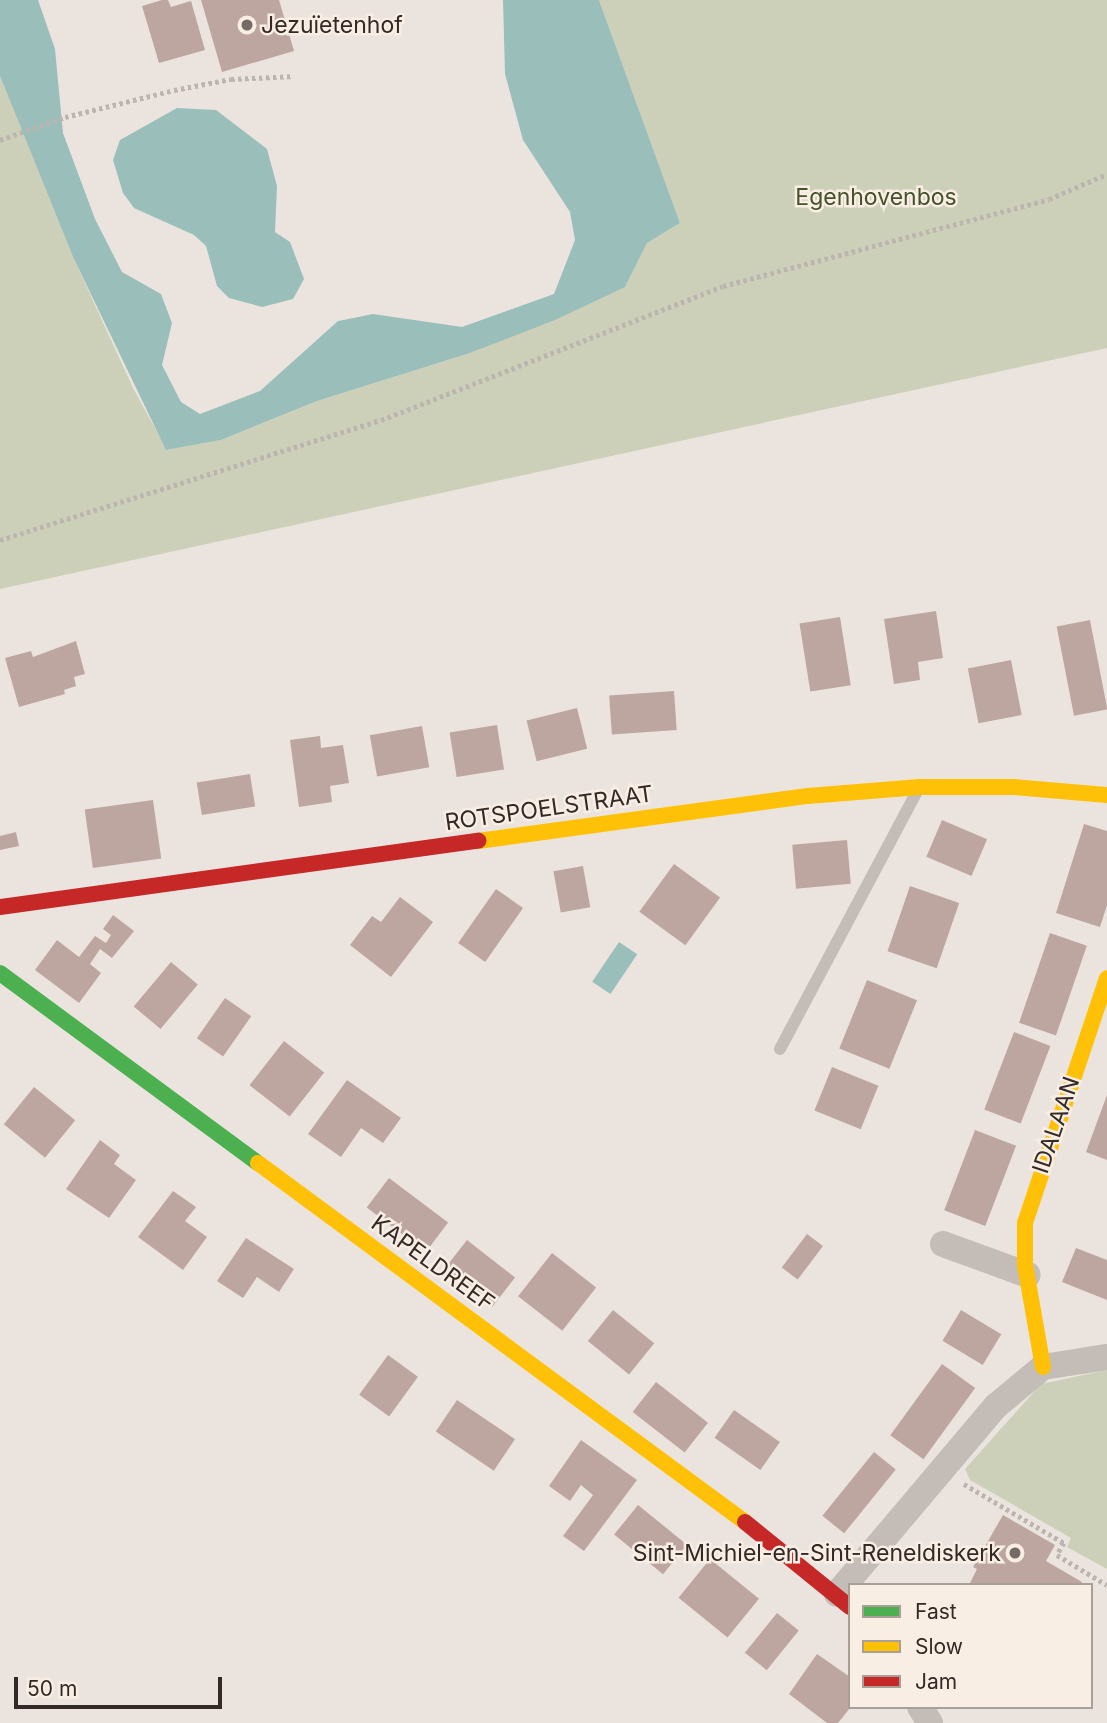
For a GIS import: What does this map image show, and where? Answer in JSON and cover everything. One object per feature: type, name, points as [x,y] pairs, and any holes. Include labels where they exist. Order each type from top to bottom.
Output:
[{"type":"street","name":"ROTSPOELSTRAAT","points":[[0,907],[808,796],[920,787],[1014,787],[1107,795]]},
{"type":"street","name":"KAPELDREEF","points":[[0,973],[843,1601]]},
{"type":"street","name":"IDALAAN","points":[[1043,1367],[1028,1275],[1025,1223],[1034,1187],[1107,978]]},
{"type":"street","points":[[943,1244],[1028,1275]]},
{"type":"street","points":[[857,1583],[941,1471],[996,1406],[1043,1367],[1107,1357]]},
{"type":"lane","points":[[780,1049],[920,787]]},
{"type":"path","points":[[0,140],[65,117],[231,79],[293,76]]},
{"type":"path","points":[[0,540],[381,420],[723,286],[1049,199],[1107,174]]},
{"type":"path","points":[[941,1471],[1064,1543],[1056,1555],[1107,1585]]},
{"type":"green space","name":"Egenhovenbos","points":[[599,0],[1107,0],[1107,348],[0,589],[0,76],[73,257],[133,388],[167,450],[221,440],[317,401],[467,354],[625,287],[647,243],[680,223]]},
{"type":"green space","points":[[1107,1370],[1107,1569],[1067,1547],[1071,1538],[970,1480],[965,1469],[1041,1384]]},
{"type":"water","points":[[0,0],[38,0],[55,49],[63,133],[95,219],[122,272],[161,294],[172,323],[162,365],[181,402],[200,414],[260,391],[338,321],[373,314],[462,327],[554,294],[575,240],[570,212],[523,140],[505,74],[503,0],[599,0],[680,223],[647,243],[625,287],[555,320],[467,354],[317,401],[221,440],[166,450],[73,257],[0,76]]},
{"type":"water","points":[[177,108],[216,110],[267,149],[277,186],[275,232],[290,242],[304,279],[293,299],[262,307],[229,298],[217,286],[206,246],[194,235],[134,208],[123,193],[113,160],[120,140]]},
{"type":"water","points":[[619,942],[637,954],[610,994],[592,982]]},
{"type":"building","points":[[168,0],[171,7],[191,1],[205,50],[159,63],[142,6]]},
{"type":"building","name":"Jezuïetenhof","points":[[201,0],[279,0],[294,51],[222,72]]},
{"type":"building","points":[[936,611],[943,658],[918,662],[920,680],[894,684],[884,619]]},
{"type":"building","points":[[840,617],[851,685],[810,692],[800,623]]},
{"type":"building","points":[[1090,620],[1107,709],[1074,716],[1057,626]]},
{"type":"building","points":[[76,641],[85,674],[74,677],[76,686],[64,690],[65,694],[19,707],[5,658],[31,651],[33,657]]},
{"type":"building","points":[[1011,660],[1022,715],[978,723],[968,668]]},
{"type":"building","points":[[674,691],[677,730],[612,734],[609,696]]},
{"type":"building","points":[[577,708],[587,749],[537,761],[527,721]]},
{"type":"building","points":[[497,725],[504,769],[457,777],[450,733]]},
{"type":"building","points":[[422,726],[429,767],[377,777],[370,735]]},
{"type":"building","points":[[320,736],[321,748],[343,745],[349,783],[330,786],[332,802],[299,807],[290,740]]},
{"type":"building","points":[[250,774],[255,807],[202,815],[197,782]]},
{"type":"building","points":[[153,800],[161,858],[93,868],[85,810]]},
{"type":"building","points":[[942,820],[987,839],[971,876],[926,857]]},
{"type":"building","points":[[1084,824],[1107,831],[1107,905],[1100,927],[1056,913]]},
{"type":"building","points":[[16,832],[19,846],[0,850],[0,836]]},
{"type":"building","points":[[847,840],[851,884],[796,889],[792,845]]},
{"type":"building","points":[[674,864],[720,898],[685,945],[639,912]]},
{"type":"building","points":[[583,866],[590,907],[561,913],[553,871]]},
{"type":"building","points":[[910,886],[959,903],[937,968],[888,951]]},
{"type":"building","points":[[496,889],[523,908],[485,962],[458,943]]},
{"type":"building","points":[[400,897],[433,922],[391,977],[350,945],[372,916],[381,922]]},
{"type":"building","points":[[113,915],[134,931],[112,958],[100,949],[90,964],[101,973],[79,1003],[35,970],[57,940],[79,957],[95,936],[106,943],[111,935],[103,929]]},
{"type":"building","points":[[1050,933],[1087,946],[1056,1036],[1019,1023]]},
{"type":"building","points":[[171,962],[198,984],[161,1029],[134,1006]]},
{"type":"building","points":[[867,980],[917,1000],[889,1069],[839,1049]]},
{"type":"building","points":[[225,998],[251,1016],[223,1056],[197,1038]]},
{"type":"building","points":[[1014,1032],[1050,1046],[1021,1123],[984,1109]]},
{"type":"building","points":[[284,1041],[324,1072],[290,1117],[250,1085]]},
{"type":"building","points":[[832,1067],[878,1086],[861,1129],[814,1111]]},
{"type":"building","points":[[347,1080],[401,1118],[383,1143],[361,1128],[341,1157],[308,1134]]},
{"type":"building","points":[[34,1087],[75,1120],[45,1158],[4,1124]]},
{"type":"building","points":[[1107,1095],[1107,1160],[1086,1152]]},
{"type":"building","points":[[975,1130],[1016,1146],[985,1226],[944,1210]]},
{"type":"building","points":[[100,1140],[120,1155],[114,1164],[136,1180],[109,1218],[66,1189]]},
{"type":"building","points":[[389,1178],[448,1223],[426,1252],[367,1208]]},
{"type":"building","points":[[173,1191],[196,1207],[185,1221],[207,1237],[183,1270],[138,1237]]},
{"type":"building","points":[[807,1234],[823,1246],[798,1280],[782,1268]]},
{"type":"building","points":[[246,1238],[294,1269],[279,1292],[257,1277],[243,1298],[217,1281]]},
{"type":"building","points":[[467,1240],[515,1278],[492,1307],[444,1269]]},
{"type":"building","points":[[1076,1248],[1107,1260],[1107,1300],[1062,1282]]},
{"type":"building","points":[[552,1253],[596,1287],[562,1331],[518,1296]]},
{"type":"building","points":[[613,1310],[654,1343],[629,1374],[588,1341]]},
{"type":"building","points":[[961,1310],[1001,1334],[983,1365],[942,1341]]},
{"type":"building","points":[[388,1355],[418,1377],[389,1416],[359,1395]]},
{"type":"building","points":[[942,1364],[975,1388],[923,1459],[890,1435]]},
{"type":"building","points":[[656,1382],[708,1423],[685,1453],[633,1412]]},
{"type":"building","points":[[457,1400],[515,1439],[494,1471],[436,1432]]},
{"type":"building","points":[[734,1410],[780,1442],[760,1470],[714,1438]]},
{"type":"building","points":[[581,1440],[637,1480],[584,1551],[563,1536],[593,1495],[581,1485],[570,1501],[549,1486]]},
{"type":"building","points":[[874,1452],[896,1470],[844,1533],[822,1516]]},
{"type":"building","points":[[638,1505],[687,1545],[663,1574],[614,1535]]},
{"type":"building","name":"Sint-Michiel-en-Sint-Reneldiskerk","points":[[1003,1515],[1055,1545],[1046,1561],[1082,1582],[970,1583],[977,1569],[973,1567]]},
{"type":"building","points":[[710,1559],[759,1599],[727,1638],[679,1598]]},
{"type":"building","points":[[777,1613],[799,1631],[767,1670],[745,1653]]},
{"type":"building","points":[[817,1654],[848,1676],[849,1709],[838,1723],[827,1723],[789,1694]]},
{"type":"traffic: fast","points":[[0,973],[258,1163]]},
{"type":"traffic: slow","points":[[478,841],[808,796],[920,787],[1014,787],[1107,795]]},
{"type":"traffic: slow","points":[[1043,1367],[1025,1265],[1025,1223],[1107,978]]},
{"type":"traffic: slow","points":[[258,1163],[745,1522]]},
{"type":"traffic: jam","points":[[0,907],[478,841]]},
{"type":"traffic: jam","points":[[745,1522],[848,1605]]},
{"type":"place","name":"Jezuïetenhof","points":[[247,25]]},
{"type":"place","name":"Sint-Michiel-en-Sint-Reneldiskerk","points":[[1015,1553]]}]
